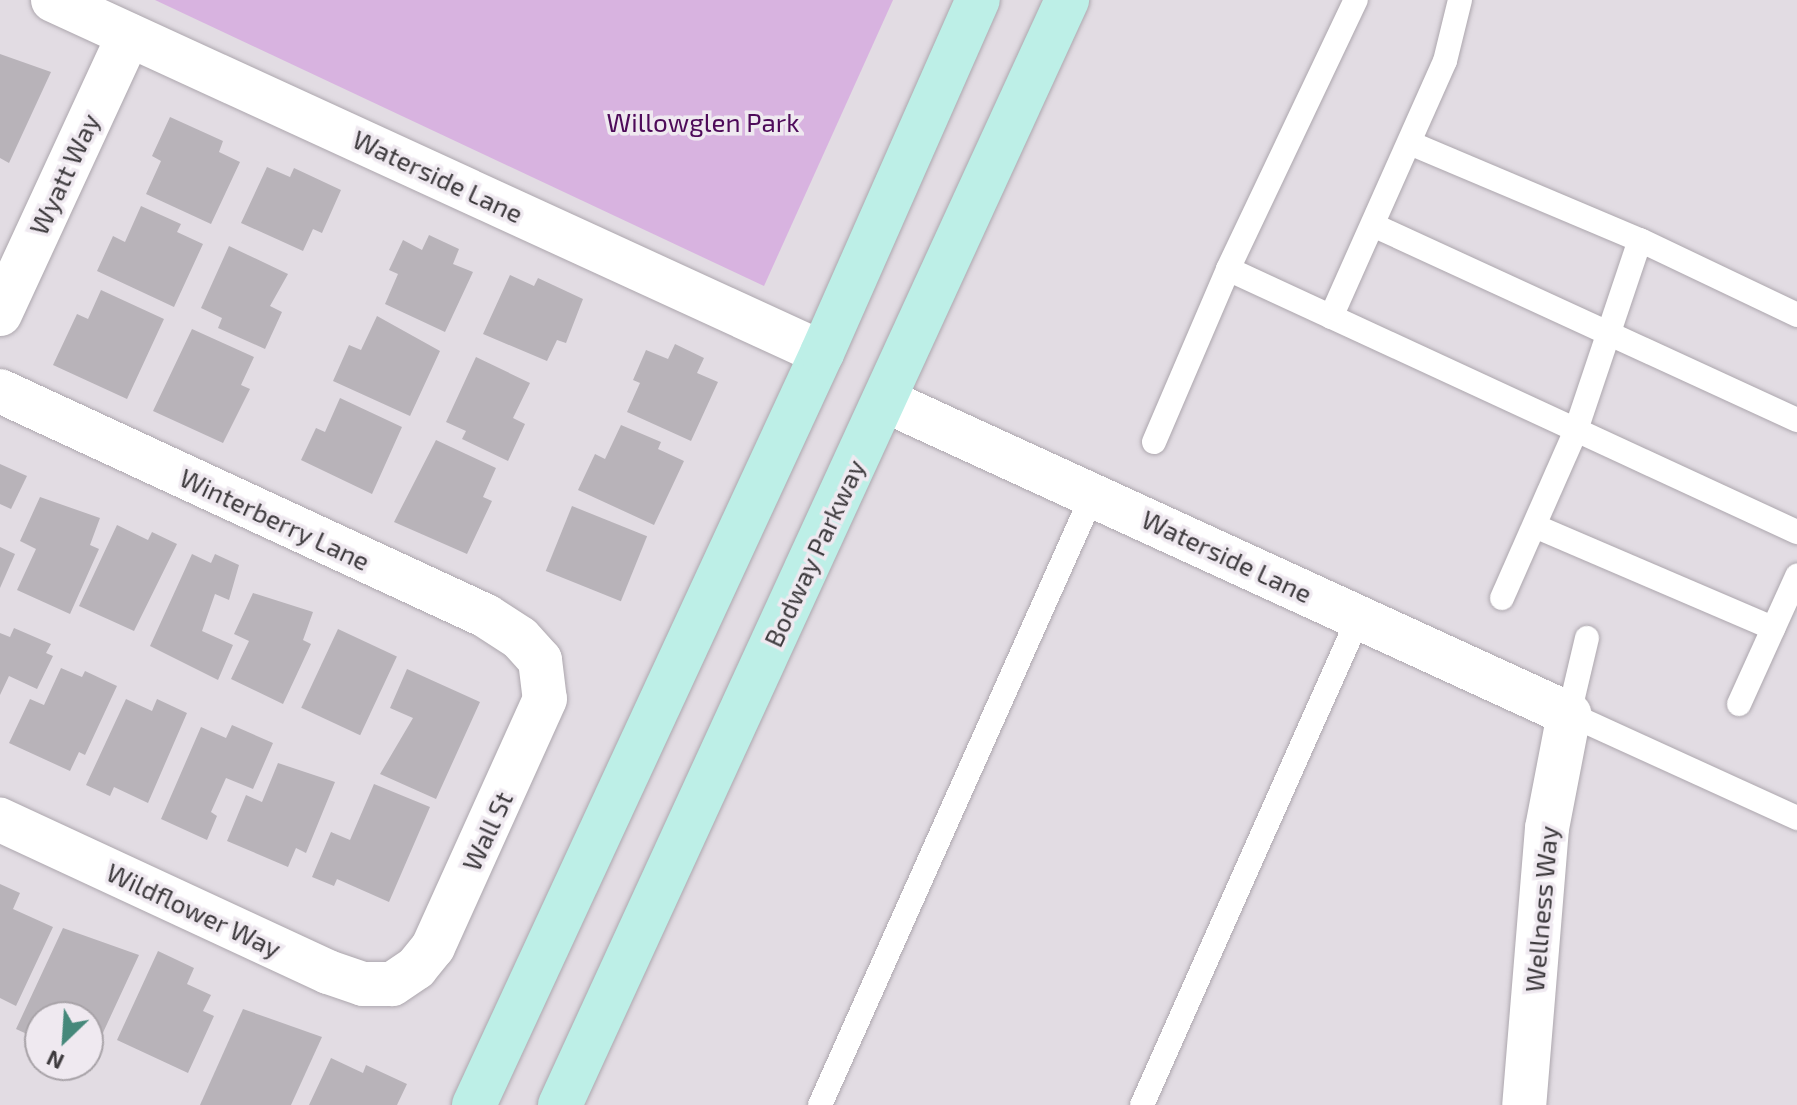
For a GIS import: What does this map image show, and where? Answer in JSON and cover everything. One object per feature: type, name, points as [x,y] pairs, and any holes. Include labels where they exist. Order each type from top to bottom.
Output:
[{"type":"street","name":"Waterside Lane","points":[[53,0],[822,353]]},
{"type":"street","points":[[474,1105],[822,353],[978,0]]},
{"type":"street","name":"Bodway Parkway","points":[[560,1105],[1067,0]]},
{"type":"street","name":"Wyatt Way","points":[[0,314],[129,35]]},
{"type":"street","name":"Winterberry Lane","points":[[0,391],[486,616],[520,638],[540,660]]},
{"type":"street","name":"Waterside Lane","points":[[884,400],[1569,714]]},
{"type":"street","name":"Wall St","points":[[392,984],[416,968],[433,947],[536,729],[545,699],[540,660]]},
{"type":"street","name":"Wellness Way","points":[[1524,1105],[1547,828],[1569,714]]},
{"type":"street","name":"Wildflower Way","points":[[0,820],[328,972],[363,984],[392,984]]},
{"type":"lane","points":[[1154,442],[1228,269],[1356,0]]},
{"type":"lane","points":[[1331,317],[1445,61],[1460,0]]},
{"type":"lane","points":[[1410,143],[1640,240],[1797,315]]},
{"type":"lane","points":[[1373,225],[1797,420]]},
{"type":"lane","points":[[1502,598],[1537,527],[1576,430],[1640,240]]},
{"type":"lane","points":[[1228,269],[1797,532]]},
{"type":"lane","points":[[820,1105],[1093,494]]},
{"type":"lane","points":[[1537,527],[1773,628]]},
{"type":"lane","points":[[1739,704],[1797,576]]},
{"type":"lane","points":[[1142,1105],[1359,617]]},
{"type":"lane","points":[[1587,638],[1569,714],[1797,818]]},
{"type":"green space","name":"Willowglen Park","points":[[155,0],[893,0],[764,286]]},
{"type":"building","points":[[0,54],[51,72],[9,163],[0,158]]},
{"type":"building","points":[[170,117],[223,141],[219,152],[240,162],[211,224],[146,194],[161,161],[152,156]]},
{"type":"building","points":[[267,167],[290,177],[294,168],[341,190],[322,233],[313,229],[303,251],[241,223]]},
{"type":"building","points":[[141,206],[181,224],[177,232],[203,244],[174,307],[97,271],[113,236],[125,242]]},
{"type":"building","points":[[429,235],[459,249],[453,264],[473,272],[445,332],[385,304],[398,274],[389,270],[403,240],[422,250]]},
{"type":"building","points":[[229,246],[288,274],[270,306],[282,312],[265,349],[218,328],[222,318],[201,308]]},
{"type":"building","points":[[510,275],[534,286],[538,278],[583,299],[566,343],[557,340],[547,361],[483,334]]},
{"type":"building","points":[[101,290],[164,319],[127,399],[53,365],[77,314],[88,319]]},
{"type":"building","points":[[377,316],[440,351],[410,416],[333,381],[349,345],[361,350]]},
{"type":"building","points":[[192,329],[254,357],[241,385],[250,389],[223,443],[153,411]]},
{"type":"building","points":[[675,344],[704,358],[697,373],[718,382],[691,441],[627,412],[640,383],[633,380],[646,350],[668,359]]},
{"type":"building","points":[[476,357],[530,383],[513,418],[525,424],[508,461],[462,439],[466,431],[446,422]]},
{"type":"building","points":[[340,398],[402,427],[372,494],[301,460],[316,428],[325,432]]},
{"type":"building","points":[[621,425],[661,442],[658,449],[684,461],[654,525],[578,490],[595,454],[605,459]]},
{"type":"building","points":[[436,440],[496,468],[483,497],[492,501],[467,554],[394,522]]},
{"type":"building","points":[[0,464],[27,476],[11,509],[0,504]]},
{"type":"building","points":[[40,497],[100,518],[90,545],[99,549],[70,614],[17,590],[36,549],[20,541]]},
{"type":"building","points":[[572,506],[647,536],[621,601],[546,571]]},
{"type":"building","points":[[117,525],[148,540],[152,532],[177,544],[134,631],[79,606]]},
{"type":"building","points":[[0,547],[15,554],[0,588]]},
{"type":"building","points":[[192,554],[211,563],[215,554],[239,565],[229,600],[215,594],[202,631],[233,645],[218,680],[150,646]]},
{"type":"building","points":[[253,593],[313,612],[303,640],[311,644],[283,704],[231,679],[249,641],[234,634]]},
{"type":"building","points":[[14,628],[51,644],[46,653],[53,656],[37,689],[9,676],[0,695],[0,633],[10,637]]},
{"type":"building","points":[[338,629],[397,656],[360,735],[301,708]]},
{"type":"building","points":[[61,668],[82,677],[85,671],[117,686],[85,755],[79,752],[70,771],[9,743],[30,699],[44,705]]},
{"type":"building","points":[[407,669],[480,702],[436,799],[380,774],[413,718],[390,708]]},
{"type":"building","points":[[126,699],[152,711],[157,699],[187,713],[148,803],[114,787],[110,796],[86,785]]},
{"type":"building","points":[[232,725],[273,743],[253,789],[226,778],[211,812],[217,816],[207,840],[161,819],[201,727],[226,738]]},
{"type":"building","points":[[278,763],[335,782],[306,853],[296,848],[288,867],[227,841],[246,795],[262,802]]},
{"type":"building","points":[[374,784],[430,807],[389,902],[337,879],[334,886],[312,877],[331,832],[350,840]]},
{"type":"building","points":[[0,884],[20,893],[13,909],[53,927],[16,1006],[0,998]]},
{"type":"building","points":[[63,928],[139,955],[104,1030],[104,1001],[29,1001]]},
{"type":"building","points":[[158,951],[194,968],[187,984],[211,995],[203,1011],[214,1016],[188,1073],[117,1040]]},
{"type":"building","points":[[243,1009],[322,1037],[291,1105],[200,1105]]},
{"type":"building","points":[[24,1012],[24,1033],[16,1029]]},
{"type":"building","points":[[331,1058],[363,1073],[366,1065],[407,1084],[397,1105],[309,1105]]}]
